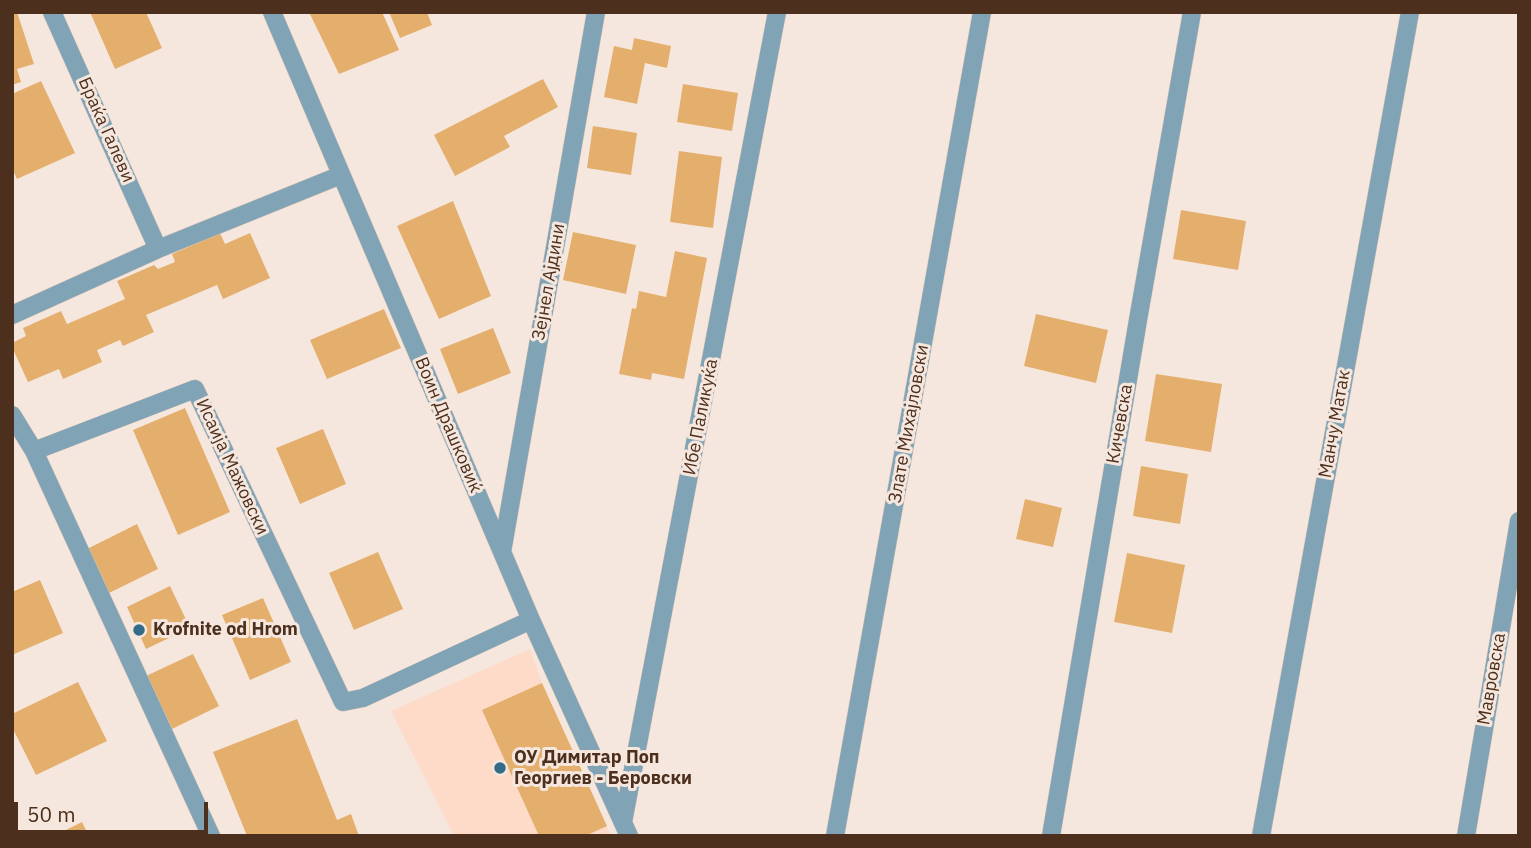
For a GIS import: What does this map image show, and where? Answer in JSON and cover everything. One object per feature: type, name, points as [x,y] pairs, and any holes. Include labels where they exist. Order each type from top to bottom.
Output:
[{"type":"street","name":"Браќа Галеви","points":[[52,12],[158,249]]},
{"type":"street","name":"Воин Драшковиќ","points":[[272,12],[531,620],[626,829]]},
{"type":"street","name":"Зејнел Ајдини","points":[[502,552],[596,12]]},
{"type":"street","name":"Ибе Паликуќа","points":[[626,829],[776,12]]},
{"type":"street","name":"Злате Михајловски","points":[[835,836],[982,12]]},
{"type":"street","name":"Кичевска","points":[[1051,836],[1192,12]]},
{"type":"street","name":"Манчу Матак","points":[[1261,836],[1410,12]]},
{"type":"street","points":[[12,315],[158,249],[341,175]]},
{"type":"street","name":"Исаија Мажовски","points":[[34,451],[195,389],[343,702],[363,698],[531,620]]},
{"type":"street","points":[[12,415],[34,451],[211,836]]},
{"type":"street","name":"Мавровска","points":[[1466,836],[1519,522]]},
{"type":"shaded area","name":"ОУ Димитар Поп Георгиев - Беровски","points":[[530,649],[542,683],[611,836],[454,836],[391,711]]},
{"type":"building","points":[[12,12],[17,12],[34,64],[17,69],[21,82],[12,85]]},
{"type":"building","points":[[90,12],[146,12],[162,48],[115,69]]},
{"type":"building","points":[[309,12],[382,12],[399,50],[339,74]]},
{"type":"building","points":[[389,12],[427,12],[432,25],[400,38]]},
{"type":"building","points":[[634,38],[671,46],[667,68],[645,63],[637,104],[604,97],[614,46],[632,50]]},
{"type":"building","points":[[543,79],[558,107],[504,136],[510,147],[455,176],[434,135]]},
{"type":"building","points":[[41,81],[75,153],[17,179],[12,168],[12,94]]},
{"type":"building","points":[[683,84],[738,93],[732,131],[677,122]]},
{"type":"building","points":[[593,126],[637,133],[631,175],[587,168]]},
{"type":"building","points":[[679,151],[722,157],[713,228],[670,222]]},
{"type":"building","points":[[453,201],[491,296],[439,319],[397,226]]},
{"type":"building","points":[[1181,210],[1246,221],[1238,270],[1173,259]]},
{"type":"building","points":[[573,232],[636,245],[626,294],[563,280]]},
{"type":"building","points":[[220,233],[225,244],[250,233],[270,278],[223,299],[217,285],[146,315],[154,332],[123,346],[120,340],[97,350],[102,362],[63,379],[59,369],[28,382],[12,347],[12,343],[26,336],[23,328],[61,311],[67,324],[125,299],[117,281],[154,265],[158,269],[175,262],[172,254]]},
{"type":"building","points":[[675,251],[707,258],[684,379],[652,373],[651,380],[619,374],[632,308],[636,309],[639,291],[666,297]]},
{"type":"building","points":[[384,309],[401,348],[327,379],[310,340]]},
{"type":"building","points":[[1036,314],[1108,330],[1096,383],[1024,366]]},
{"type":"building","points":[[493,328],[511,373],[458,394],[440,349]]},
{"type":"building","points":[[1156,374],[1222,384],[1211,452],[1145,441]]},
{"type":"building","points":[[185,408],[230,512],[178,535],[133,430]]},
{"type":"building","points":[[323,429],[346,484],[300,504],[276,448]]},
{"type":"building","points":[[1141,466],[1188,474],[1180,524],[1133,516]]},
{"type":"building","points":[[1025,499],[1062,508],[1053,547],[1016,539]]},
{"type":"building","points":[[137,524],[158,569],[107,594],[85,550]]},
{"type":"building","points":[[378,552],[403,609],[354,630],[329,573]]},
{"type":"building","points":[[1127,553],[1185,565],[1172,633],[1114,622]]},
{"type":"building","points":[[40,580],[63,633],[12,655],[12,592]]},
{"type":"building","points":[[170,586],[190,628],[146,649],[127,607]]},
{"type":"building","points":[[263,598],[291,662],[250,680],[222,615]]},
{"type":"building","points":[[193,654],[219,706],[172,729],[146,676]]},
{"type":"building","points":[[78,682],[107,741],[36,775],[12,727],[12,714]]},
{"type":"building","points":[[542,683],[607,826],[585,836],[539,836],[482,710]]},
{"type":"building","points":[[297,719],[337,820],[351,814],[359,836],[247,836],[213,752]]},
{"type":"building","points":[[82,822],[89,836],[54,836]]},
{"type":"place","name":"Krofnite od Hrom","points":[[139,630]]},
{"type":"place","name":"ОУ Димитар Поп Георгиев - Беровски","points":[[500,768]]}]
